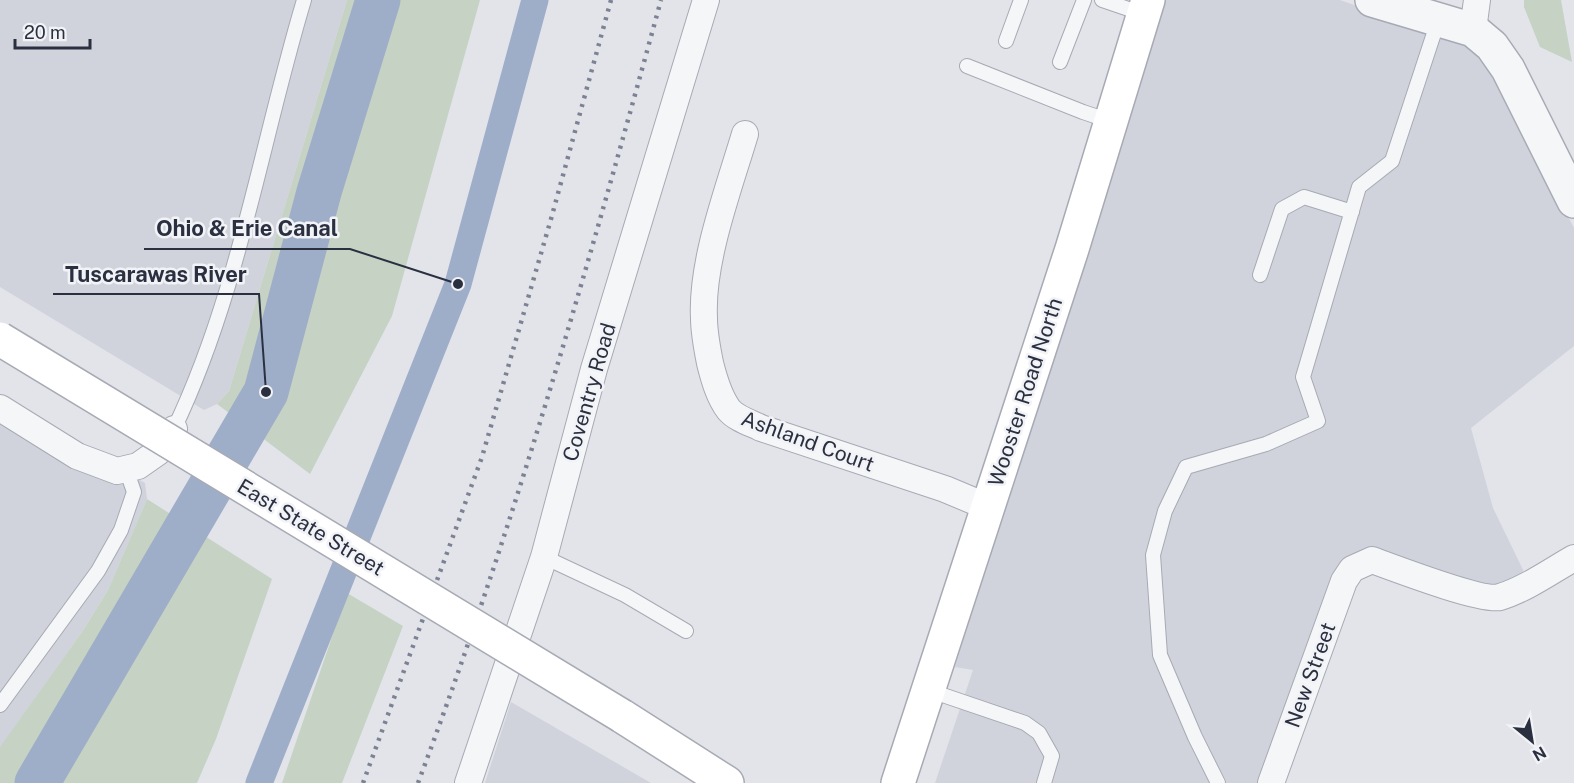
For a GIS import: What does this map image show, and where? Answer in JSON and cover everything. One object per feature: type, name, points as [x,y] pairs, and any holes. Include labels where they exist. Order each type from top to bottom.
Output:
[{"type":"main road","name":"Wooster Road North","points":[[898,783],[1072,249],[1146,7]]},
{"type":"main road","name":"East State Street","points":[[0,339],[622,716],[727,783]]},
{"type":"street","name":"Coventry Road","points":[[474,781],[544,557],[594,369],[706,0]]},
{"type":"street","points":[[1372,0],[1438,21],[1475,15],[1508,69],[1574,201]]},
{"type":"street","name":"Ashland Court","points":[[746,134],[723,206],[705,282],[706,340],[713,375],[730,410],[761,428],[945,489],[988,507]]},
{"type":"street","points":[[0,408],[76,456],[117,471],[138,466],[158,452],[174,429]]},
{"type":"street","name":"New Street","points":[[1271,783],[1344,581],[1352,570],[1372,560],[1472,593],[1498,598],[1574,558]]},
{"type":"lane","points":[[1006,41],[1021,0]]},
{"type":"lane","points":[[1060,62],[1083,0]]},
{"type":"lane","points":[[1101,0],[1146,7]]},
{"type":"lane","points":[[174,429],[204,361],[232,271],[302,3]]},
{"type":"lane","points":[[1218,783],[1195,737],[1160,655],[1153,555],[1165,511],[1186,467],[1266,444],[1318,421],[1303,377],[1359,186],[1392,160],[1438,21]]},
{"type":"lane","points":[[967,66],[1110,121]]},
{"type":"lane","points":[[1260,275],[1282,209],[1304,197],[1352,212]]},
{"type":"lane","points":[[0,705],[98,571],[121,530],[134,492],[126,469]]},
{"type":"lane","points":[[544,557],[625,595],[686,631]]},
{"type":"lane","points":[[928,690],[1024,723],[1039,733],[1052,756],[1044,783]]},
{"type":"shaded area","points":[[0,0],[347,0],[229,391],[217,404],[204,410],[0,287]]},
{"type":"shaded area","points":[[1154,0],[1340,0],[1473,47],[1489,63],[1574,228],[1574,346],[1471,428],[1493,508],[1526,576],[1495,588],[1368,553],[1336,571],[1262,783],[935,783],[973,670],[955,667]]},
{"type":"shaded area","points":[[0,395],[145,483],[147,499],[108,590],[82,632],[0,748]]},
{"type":"shaded area","points":[[511,702],[651,783],[485,783]]},
{"type":"green space","points":[[347,0],[480,0],[392,316],[310,474],[217,404],[229,391]]},
{"type":"green space","points":[[1524,0],[1561,0],[1572,62],[1540,47],[1524,7]]},
{"type":"green space","points":[[147,499],[272,579],[216,739],[197,783],[0,783],[0,747],[82,632],[108,590]]},
{"type":"green space","points":[[347,593],[403,626],[342,783],[282,783]]},
{"type":"waterway","points":[[37,783],[266,392],[319,192],[378,0]]},
{"type":"waterway","points":[[259,783],[458,284],[535,0]]},
{"type":"railway","points":[[363,783],[482,457],[611,0]]},
{"type":"railway","points":[[418,783],[453,687],[518,492],[578,296],[661,0]]},
{"type":"place","name":"Ohio & Erie Canal","points":[[458,284]]},
{"type":"place","name":"Tuscarawas River","points":[[266,392]]}]
